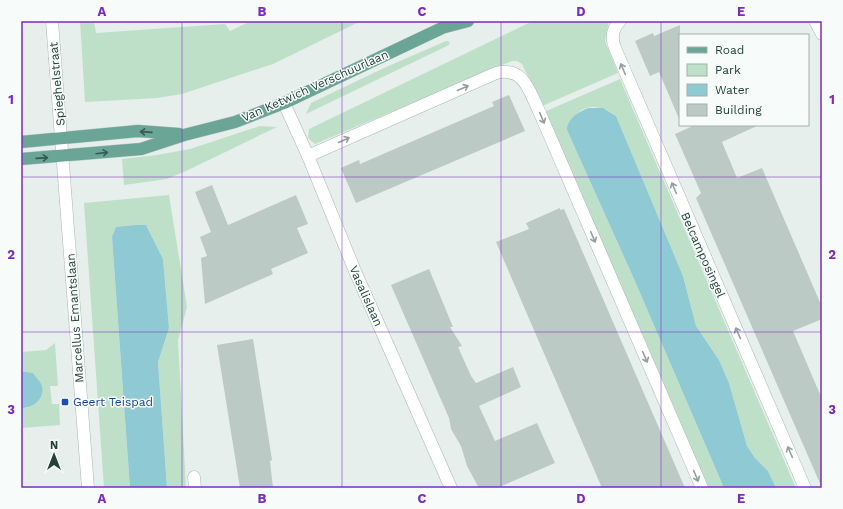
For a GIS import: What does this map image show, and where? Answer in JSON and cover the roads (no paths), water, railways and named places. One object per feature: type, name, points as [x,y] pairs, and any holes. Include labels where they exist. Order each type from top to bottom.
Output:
[{"type":"main road","name":"Van Ketwich Verschuurlaan","points":[[21,142],[62,147],[141,150],[184,135],[234,122],[284,103],[447,24],[468,21]]},
{"type":"main road","name":"Van Ketwich Verschuurlaan","points":[[21,159],[62,147],[138,131],[184,135]]},
{"type":"street","name":"Spieghelstraat","points":[[52,21],[62,147]]},
{"type":"street","name":"Belcamposingel","points":[[620,21],[613,31],[612,43],[805,488]]},
{"type":"street","points":[[815,21],[822,34]]},
{"type":"street","points":[[308,156],[496,73],[505,71],[513,72],[520,76],[526,82],[702,488]]},
{"type":"street","name":"Vasalislaan","points":[[284,103],[308,156],[355,272],[451,488]]},
{"type":"street","name":"Marcellus Emantslaan","points":[[62,147],[88,488]]},
{"type":"water","points":[[589,108],[603,108],[616,116],[683,276],[696,326],[719,360],[729,383],[747,446],[755,458],[768,471],[776,488],[724,488],[634,279],[567,130],[569,122],[574,116]]},
{"type":"water","points":[[146,225],[163,259],[169,328],[158,362],[167,488],[130,488],[112,237],[116,227]]},
{"type":"water","points":[[21,371],[33,373],[42,386],[42,395],[40,399],[33,405],[25,408],[21,408]]},
{"type":"place","name":"Geert Teispad","points":[[65,402]]}]
